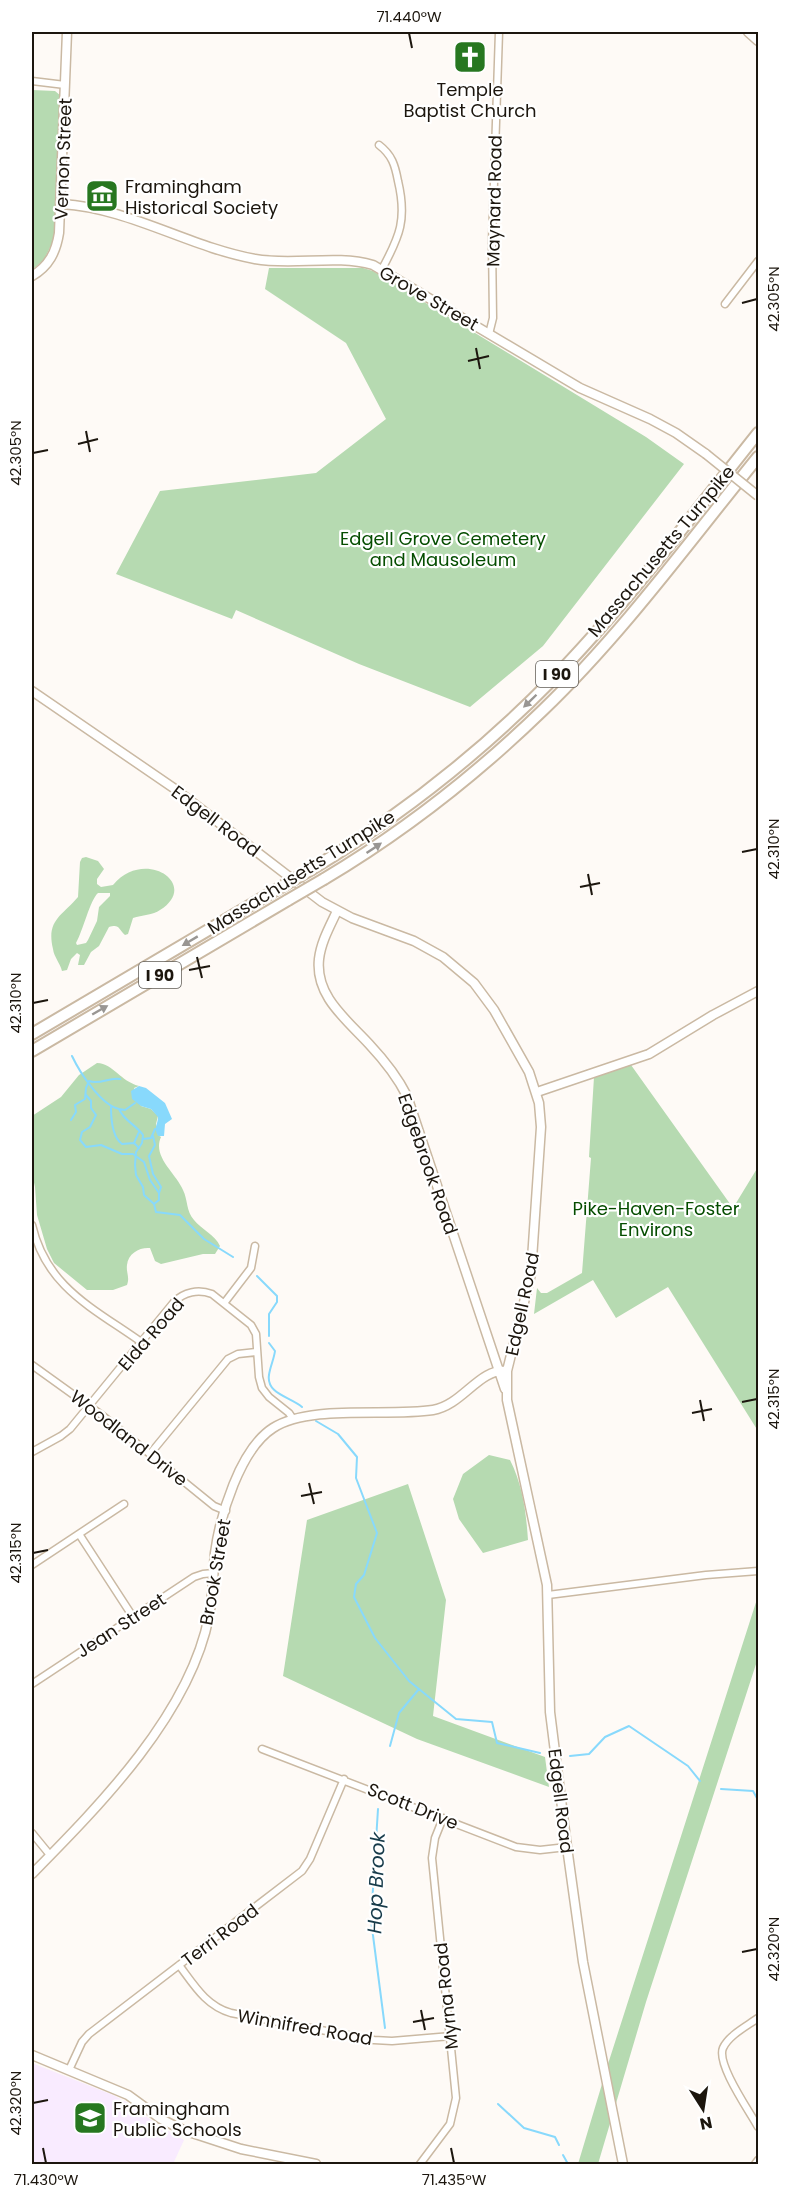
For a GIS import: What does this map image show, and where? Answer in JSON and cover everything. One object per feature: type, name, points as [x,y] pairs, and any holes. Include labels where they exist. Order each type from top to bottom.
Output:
[{"type":"highway","name":"Massachusetts Turnpike","points":[[32,1034],[312,869],[372,832],[409,805],[534,698],[607,619],[759,433]]},
{"type":"highway","name":"Massachusetts Turnpike","points":[[32,1053],[78,1023],[372,849],[416,818],[497,752],[544,709],[625,621],[759,457]]},
{"type":"street","name":"Vernon Street","points":[[32,276],[47,264],[54,253],[59,233],[62,204],[67,32]]},
{"type":"street","name":"Maynard Road","points":[[489,333],[493,318],[492,242],[499,32]]},
{"type":"street","points":[[748,32],[758,41]]},
{"type":"street","points":[[32,81],[66,85]]},
{"type":"street","points":[[379,145],[392,159],[403,207],[398,240],[382,269]]},
{"type":"street","name":"Grove Street","points":[[62,204],[113,214],[257,260],[350,261],[366,263],[382,269],[585,391],[663,426],[706,454],[759,496]]},
{"type":"street","points":[[725,304],[759,261]]},
{"type":"street","name":"Edgell Road","points":[[32,692],[174,789],[314,897],[337,911],[424,946],[458,969],[474,983],[494,1010],[524,1061],[537,1092],[541,1127],[534,1251],[525,1306],[507,1371],[506,1391],[510,1421],[544,1568],[548,1595],[550,1712],[567,1847],[583,1962],[622,2164]]},
{"type":"street","name":"Edgebrook Road","points":[[337,911],[321,950],[318,969],[322,987],[330,1002],[392,1071],[406,1096],[497,1371]]},
{"type":"street","points":[[537,1092],[649,1054],[713,1015],[759,991]]},
{"type":"street","points":[[32,1225],[39,1251],[57,1278],[73,1294],[141,1342]]},
{"type":"street","points":[[225,1302],[251,1268],[255,1246]]},
{"type":"street","name":"Elda Road","points":[[32,1452],[66,1433],[174,1302],[185,1294],[206,1292],[225,1302],[251,1325],[256,1334],[262,1388],[269,1397],[289,1413],[292,1419]]},
{"type":"street","points":[[150,1454],[228,1359],[238,1354],[257,1352]]},
{"type":"street","name":"Woodland Drive","points":[[32,1365],[90,1406],[214,1506],[226,1511]]},
{"type":"street","points":[[506,1391],[497,1371],[507,1371]]},
{"type":"street","name":"Brook Street","points":[[32,1874],[110,1791],[176,1701],[200,1650],[209,1616],[217,1543],[240,1470],[253,1446],[272,1429],[292,1419],[319,1415],[422,1411],[442,1408],[486,1376],[497,1371]]},
{"type":"street","points":[[32,1565],[124,1504]]},
{"type":"street","points":[[79,1534],[133,1617]]},
{"type":"street","points":[[548,1595],[706,1575],[759,1572]]},
{"type":"street","name":"Jean Street","points":[[32,1684],[194,1577],[214,1573]]},
{"type":"street","name":"Scott Drive","points":[[262,1749],[524,1849],[567,1847]]},
{"type":"street","name":"Terri Road","points":[[69,2070],[82,2042],[89,2034],[302,1871],[344,1779]]},
{"type":"street","name":"Myrna Road","points":[[420,2164],[445,2132],[454,2116],[456,2088],[432,1858],[435,1838],[443,1818]]},
{"type":"street","points":[[32,1833],[50,1855]]},
{"type":"street","name":"Winnifred Road","points":[[179,1965],[201,1994],[219,2010],[374,2040],[450,2036]]},
{"type":"street","points":[[759,2018],[730,2038],[721,2054],[729,2076],[759,2127]]},
{"type":"street","points":[[32,2055],[128,2095],[161,2119],[183,2130],[241,2150],[316,2164]]},
{"type":"street","points":[[755,2164],[759,2160]]},
{"type":"shaded area","name":"Framingham Public Schools","points":[[32,2063],[113,2095],[184,2140],[173,2164],[32,2164]]},
{"type":"green space","points":[[32,90],[55,91],[61,96],[54,239],[44,260],[32,270]]},
{"type":"green space","name":"Edgell Grove Cemetery and Mausoleum","points":[[269,268],[363,268],[373,271],[646,437],[684,464],[543,646],[470,707],[359,664],[236,610],[232,619],[116,574],[160,491],[316,473],[386,419],[346,343],[265,289]]},
{"type":"green space","points":[[82,858],[98,861],[104,869],[97,879],[97,884],[101,887],[113,885],[126,874],[139,869],[152,869],[171,881],[174,890],[171,900],[160,910],[133,918],[128,934],[125,935],[117,927],[109,927],[99,946],[91,952],[84,965],[78,965],[80,955],[77,953],[71,959],[67,970],[62,971],[54,952],[52,931],[57,919],[78,897]],"holes":[[[98,893],[110,893],[110,896],[99,907],[97,921],[88,940],[86,943],[77,945],[95,897]]]},
{"type":"green space","points":[[97,1063],[108,1066],[132,1084],[139,1086],[134,1088],[141,1106],[151,1109],[158,1116],[156,1124],[158,1135],[161,1137],[159,1144],[162,1158],[183,1190],[191,1217],[220,1246],[215,1254],[203,1254],[161,1264],[155,1261],[150,1248],[139,1250],[132,1254],[128,1261],[127,1285],[113,1290],[87,1290],[54,1263],[47,1249],[37,1215],[32,1174],[32,1116],[61,1097],[79,1075]]},
{"type":"green space","name":"Pike-Haven-Foster Environs","points":[[631,1065],[733,1208],[758,1167],[758,1431],[668,1287],[616,1318],[593,1280],[534,1314],[537,1288],[541,1293],[547,1293],[582,1273],[591,1158],[589,1157],[594,1077]]},
{"type":"green space","points":[[489,1455],[510,1460],[523,1499],[528,1540],[483,1553],[459,1519],[453,1499],[463,1474]]},
{"type":"green space","points":[[408,1484],[446,1600],[433,1716],[545,1757],[549,1787],[417,1739],[283,1676],[307,1520]]},
{"type":"green space","points":[[758,1596],[758,1658],[646,2002],[598,2164],[578,2164],[608,2064]]},
{"type":"water","points":[[139,1086],[146,1088],[165,1103],[172,1119],[165,1124],[164,1136],[158,1136],[157,1133],[158,1117],[151,1109],[141,1106],[132,1099],[131,1091]]},
{"type":"waterway","points":[[72,1056],[98,1095],[119,1109],[143,1135],[142,1143],[136,1152],[136,1175],[143,1187],[144,1195],[154,1204],[156,1212],[180,1215],[204,1239],[233,1257]]},
{"type":"waterway","points":[[71,1120],[76,1112],[75,1105],[85,1099],[89,1081],[120,1079]]},
{"type":"waterway","points":[[86,1095],[96,1115],[90,1127],[82,1132],[80,1140],[86,1147],[101,1145],[122,1154],[133,1154],[144,1162],[150,1180],[159,1193],[159,1200],[154,1204]]},
{"type":"waterway","points":[[119,1109],[125,1110],[135,1103]]},
{"type":"waterway","points":[[111,1107],[116,1137],[122,1144],[134,1143],[139,1148]]},
{"type":"waterway","points":[[143,1139],[151,1138],[155,1129]]},
{"type":"waterway","points":[[134,1143],[139,1132]]},
{"type":"waterway","points":[[153,1136],[155,1145],[149,1156],[153,1174],[161,1187],[159,1193]]},
{"type":"waterway","points":[[257,1276],[277,1296],[277,1302],[269,1314],[269,1336]]},
{"type":"waterway","points":[[269,1343],[275,1351],[269,1375],[271,1387],[302,1407]]},
{"type":"waterway","points":[[316,1421],[338,1434],[357,1457],[356,1478],[377,1533],[364,1575],[356,1584],[354,1597],[375,1638],[409,1681],[456,1719],[492,1722],[497,1743],[540,1753]]},
{"type":"waterway","name":"Hop Brook","points":[[390,1746],[399,1713],[419,1689]]},
{"type":"waterway","points":[[570,1756],[589,1754],[605,1737],[629,1726],[688,1766],[700,1781]]},
{"type":"waterway","points":[[721,1789],[753,1791],[758,1800]]},
{"type":"waterway","name":"Hop Brook","points":[[378,1809],[371,1920],[385,2028]]},
{"type":"waterway","name":"Hop Brook","points":[[498,2104],[524,2128],[555,2137],[559,2145]]},
{"type":"waterway","name":"Hop Brook","points":[[563,2155],[568,2164]]},
{"type":"place","name":"Temple Baptist Church","points":[[470,57]]},
{"type":"place","name":"Framingham Historical Society","points":[[102,196]]},
{"type":"place","name":"Framingham Public Schools","points":[[90,2118]]}]
